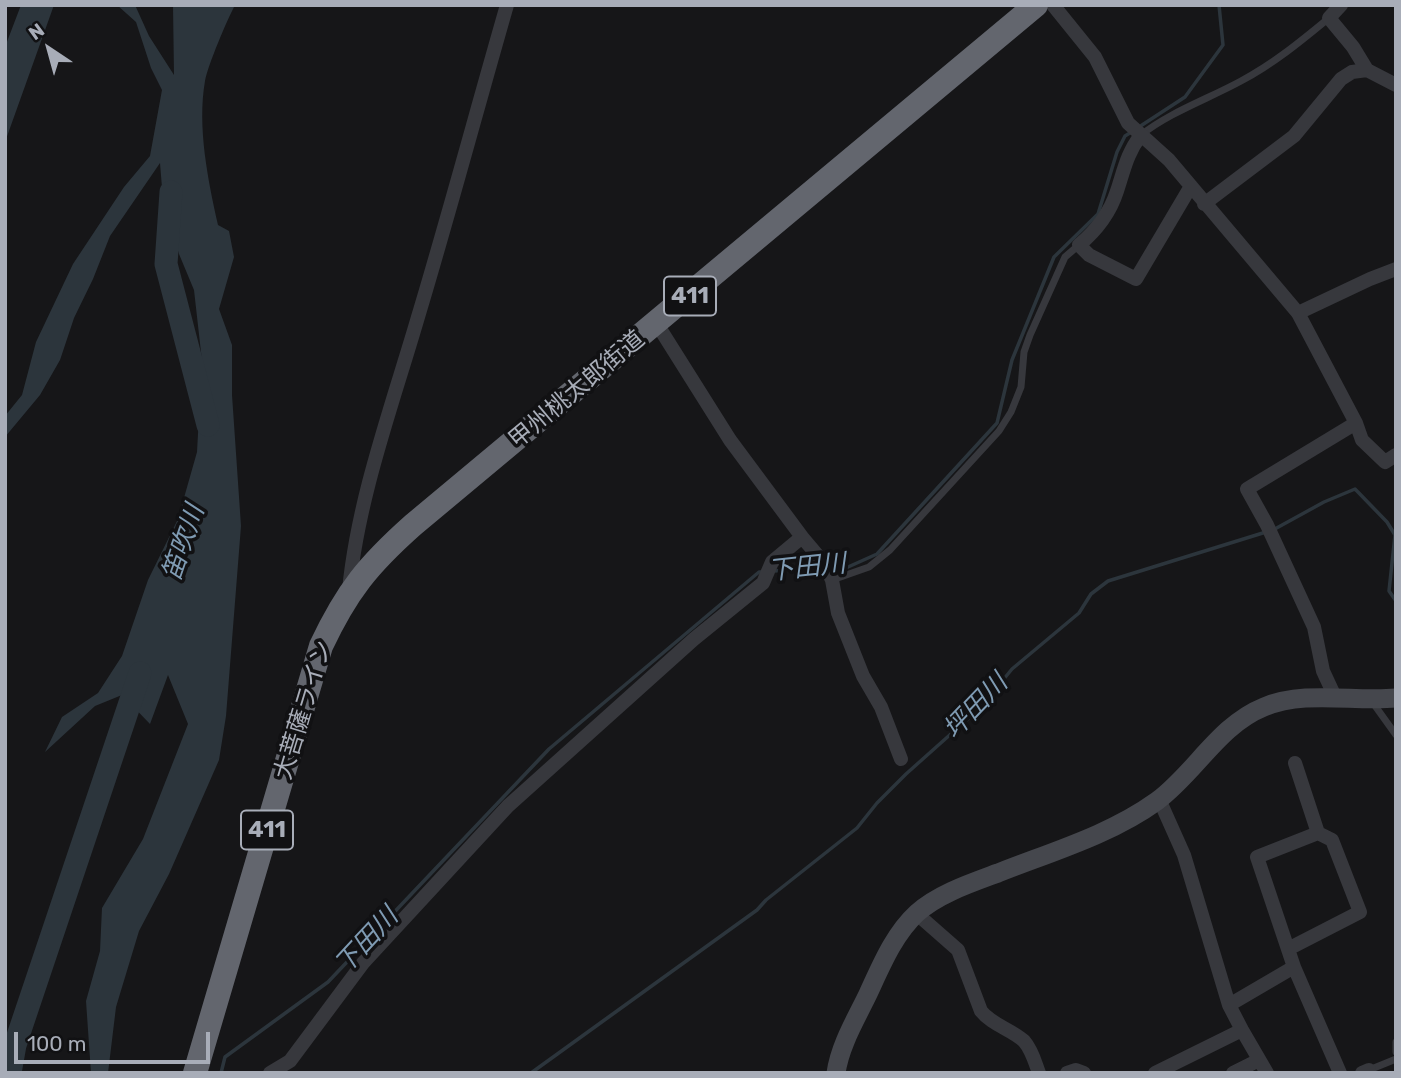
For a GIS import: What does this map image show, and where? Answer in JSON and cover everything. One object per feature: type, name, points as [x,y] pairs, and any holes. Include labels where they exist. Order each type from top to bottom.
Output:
[{"type":"highway","name":"甲州桃太郎街道","points":[[349,592],[376,559],[413,525],[1040,6]]},
{"type":"highway","name":"大菩薩ライン","points":[[195,1073],[321,646],[349,592]]},
{"type":"street","points":[[349,592],[352,561],[376,459],[507,5]]},
{"type":"street","points":[[1341,5],[1329,18],[1353,47],[1367,70],[1396,85]]},
{"type":"street","points":[[1040,6],[1095,57],[1128,123],[1169,160],[1298,313],[1356,423],[1362,440],[1385,462],[1396,455]]},
{"type":"street","points":[[1205,204],[1294,136],[1341,79],[1352,72],[1367,70]]},
{"type":"street","points":[[1140,135],[1129,150],[1106,214],[1094,232],[1079,245],[1089,255],[1136,279],[1191,187]]},
{"type":"street","points":[[1298,313],[1396,269]]},
{"type":"street","points":[[657,324],[730,440],[824,563],[831,578],[838,613],[863,676],[881,707],[901,759]]},
{"type":"street","points":[[1336,699],[1323,671],[1314,627],[1270,531],[1247,489],[1356,423]]},
{"type":"street","points":[[270,1073],[290,1061],[363,963],[508,806],[684,648],[763,583],[772,562],[802,537]]},
{"type":"street","points":[[836,1073],[845,1044],[888,952],[904,927],[930,903],[978,880],[1122,822],[1158,799],[1215,742],[1237,723],[1264,707],[1299,698],[1396,698]]},
{"type":"street","points":[[1288,949],[1360,912],[1332,840],[1318,833],[1295,763]]},
{"type":"street","points":[[1158,799],[1184,855],[1229,1004],[1263,1066],[1233,1073]]},
{"type":"street","points":[[1318,833],[1258,857],[1294,967],[1340,1073]]},
{"type":"street","points":[[917,914],[958,950],[981,1011],[987,1018],[1023,1040],[1031,1050],[1039,1073]]},
{"type":"street","points":[[1229,1004],[1294,967]]},
{"type":"street","points":[[1155,1073],[1242,1030]]},
{"type":"street","points":[[1067,1073],[1076,1070],[1084,1073]]},
{"type":"lane","points":[[1140,135],[1157,122],[1233,86],[1282,57],[1329,18]]},
{"type":"lane","points":[[831,578],[869,567],[890,550],[999,431],[1011,412],[1020,387],[1024,352],[1030,335],[1065,257],[1079,245]]},
{"type":"lane","points":[[1370,700],[1396,735]]},
{"type":"lane","points":[[1396,1042],[1396,1052]]},
{"type":"lane","points":[[1366,1071],[1396,1059]]},
{"type":"water","points":[[21,5],[54,5],[5,142],[5,47]]},
{"type":"water","points":[[117,5],[135,5],[149,36],[174,75],[173,5],[235,5],[207,74],[202,117],[207,172],[218,225],[229,231],[234,257],[219,309],[232,345],[232,395],[241,526],[226,716],[219,760],[169,874],[139,931],[116,1007],[108,1073],[91,1073],[86,1001],[100,951],[102,908],[143,839],[188,724],[168,675],[150,724],[122,695],[95,706],[45,752],[62,717],[98,693],[122,656],[148,580],[178,519],[197,452],[202,361],[194,290],[179,254],[163,200],[160,163],[110,236],[74,318],[60,360],[40,395],[5,437],[5,416],[22,395],[36,342],[73,264],[124,187],[150,156],[162,90],[151,68],[136,22]]},
{"type":"waterway","name":"下田川","points":[[1139,127],[1185,97],[1223,45],[1219,5]]},
{"type":"waterway","name":"下田川","points":[[831,568],[848,567],[877,554],[997,423],[1012,360],[1054,257],[1098,214],[1117,152],[1125,136],[1133,131]]},
{"type":"waterway","name":"笛吹川","points":[[171,192],[166,264],[208,425]]},
{"type":"waterway","name":"坪田川","points":[[1273,530],[1324,502],[1355,489],[1387,522],[1395,535],[1389,591],[1396,601]]},
{"type":"waterway","name":"坪田川","points":[[531,1073],[757,910],[857,828],[906,774],[980,708],[1012,669],[1079,613],[1091,594],[1108,581],[1266,532]]},
{"type":"waterway","name":"下田川","points":[[772,571],[824,569]]},
{"type":"waterway","name":"下田川","points":[[221,1073],[225,1057],[328,982],[549,749],[759,572],[764,572]]},
{"type":"waterway","name":"笛吹川","points":[[10,1073],[15,1045],[140,673]]}]
